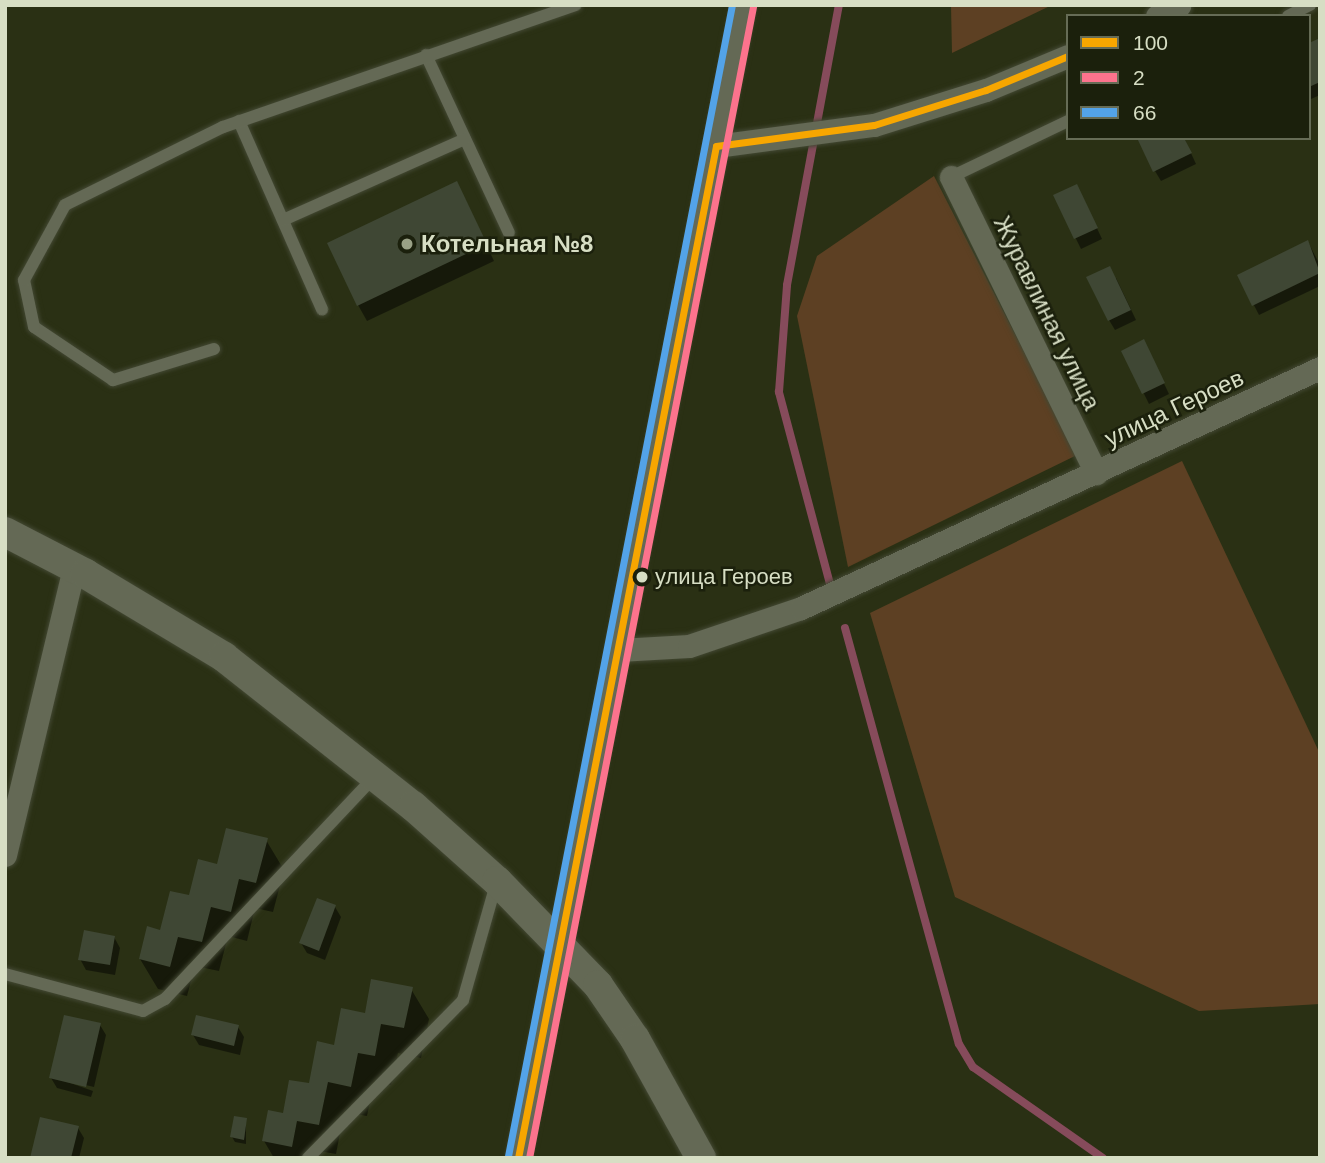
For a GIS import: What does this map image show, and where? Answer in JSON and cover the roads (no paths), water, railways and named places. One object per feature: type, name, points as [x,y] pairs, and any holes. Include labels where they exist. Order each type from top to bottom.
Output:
[{"type":"street","points":[[518,1158],[743,5]]},
{"type":"street","points":[[1161,14],[1180,5]]},
{"type":"street","points":[[716,146],[828,134],[874,125],[986,90],[1066,57]]},
{"type":"street","name":"Журавлиная улица","points":[[951,177],[1096,473]]},
{"type":"street","name":"улица Героев","points":[[619,650],[689,646],[801,608],[1320,368]]},
{"type":"street","points":[[5,532],[74,568],[224,657],[375,776],[497,881],[561,943],[598,985],[635,1039],[701,1158]]},
{"type":"street","points":[[5,855],[74,568]]},
{"type":"lane","points":[[214,349],[113,380],[34,327],[24,280],[65,205],[239,121],[576,5]]},
{"type":"lane","points":[[1292,14],[1310,5]]},
{"type":"lane","points":[[426,55],[509,233]]},
{"type":"lane","points":[[239,121],[322,309]]},
{"type":"lane","points":[[951,177],[1066,122]]},
{"type":"lane","points":[[283,219],[465,139]]},
{"type":"lane","points":[[5,974],[143,1011],[165,999],[375,776]]},
{"type":"lane","points":[[308,1158],[463,1000],[497,881]]},
{"type":"waterway","points":[[830,584],[779,392],[787,285],[839,5]]},
{"type":"waterway","points":[[845,628],[959,1044],[973,1067],[1103,1158]]},
{"type":"place","name":"Котельная №8","points":[[407,244]]},
{"type":"place","name":"улица Героев","points":[[642,577]]}]
